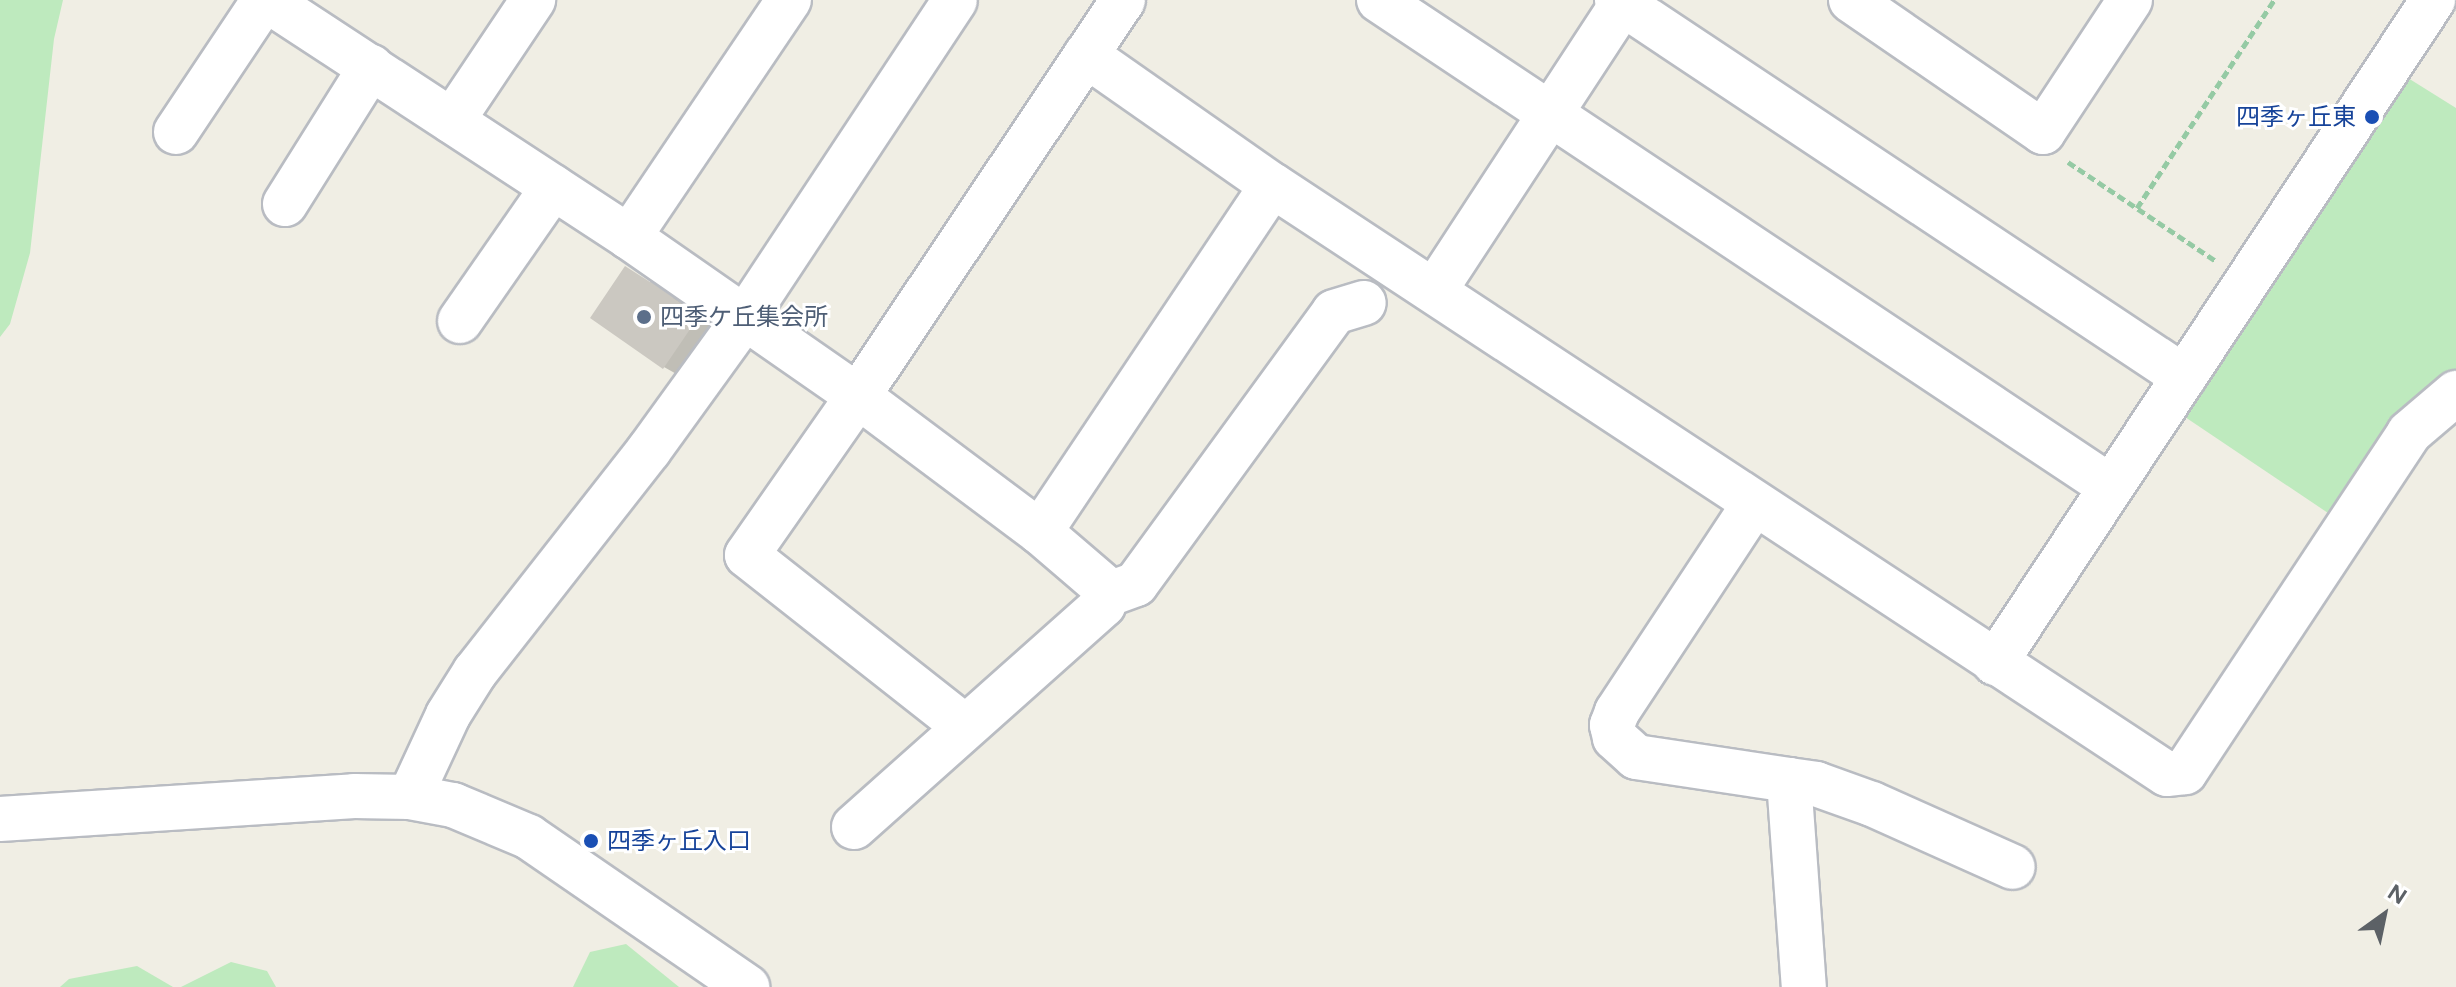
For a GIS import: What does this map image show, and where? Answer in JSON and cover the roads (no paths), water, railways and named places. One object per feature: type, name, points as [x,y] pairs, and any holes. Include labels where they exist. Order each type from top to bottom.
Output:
[{"type":"street","points":[[452,121],[533,0]]},
{"type":"street","points":[[629,237],[789,0]]},
{"type":"street","points":[[410,797],[448,715],[475,672],[640,463],[744,319],[955,0]]},
{"type":"street","points":[[964,726],[747,555],[858,396],[1123,0]]},
{"type":"street","points":[[1379,0],[2111,487]]},
{"type":"street","points":[[1868,5],[2043,132],[2130,0]]},
{"type":"street","points":[[1995,663],[2433,0]]},
{"type":"street","points":[[176,132],[272,1],[629,237],[858,396],[1040,532],[1096,578],[1106,595]]},
{"type":"street","points":[[1435,290],[1622,1],[2184,377]]},
{"type":"street","points":[[1086,55],[1272,185],[2167,774],[2185,772],[2409,433],[2456,393]]},
{"type":"street","points":[[285,204],[371,67]]},
{"type":"street","points":[[1040,532],[1272,185]]},
{"type":"street","points":[[460,321],[553,187]]},
{"type":"street","points":[[854,827],[964,726],[1097,613],[1106,595],[1136,584],[1329,317],[1340,308],[1364,303]]},
{"type":"street","points":[[1754,504],[1617,712],[1612,725],[1615,738],[1636,757],[1816,784],[1872,804],[2013,867]]},
{"type":"street","points":[[1789,780],[1804,987]]},
{"type":"street","points":[[0,819],[306,798],[410,797],[453,805],[529,837],[747,987]]},
{"type":"place","name":"四季ヶ丘東","points":[[2372,117]]},
{"type":"place","name":"四季ケ丘集会所","points":[[644,317]]},
{"type":"place","name":"四季ヶ丘入口","points":[[591,841]]}]
